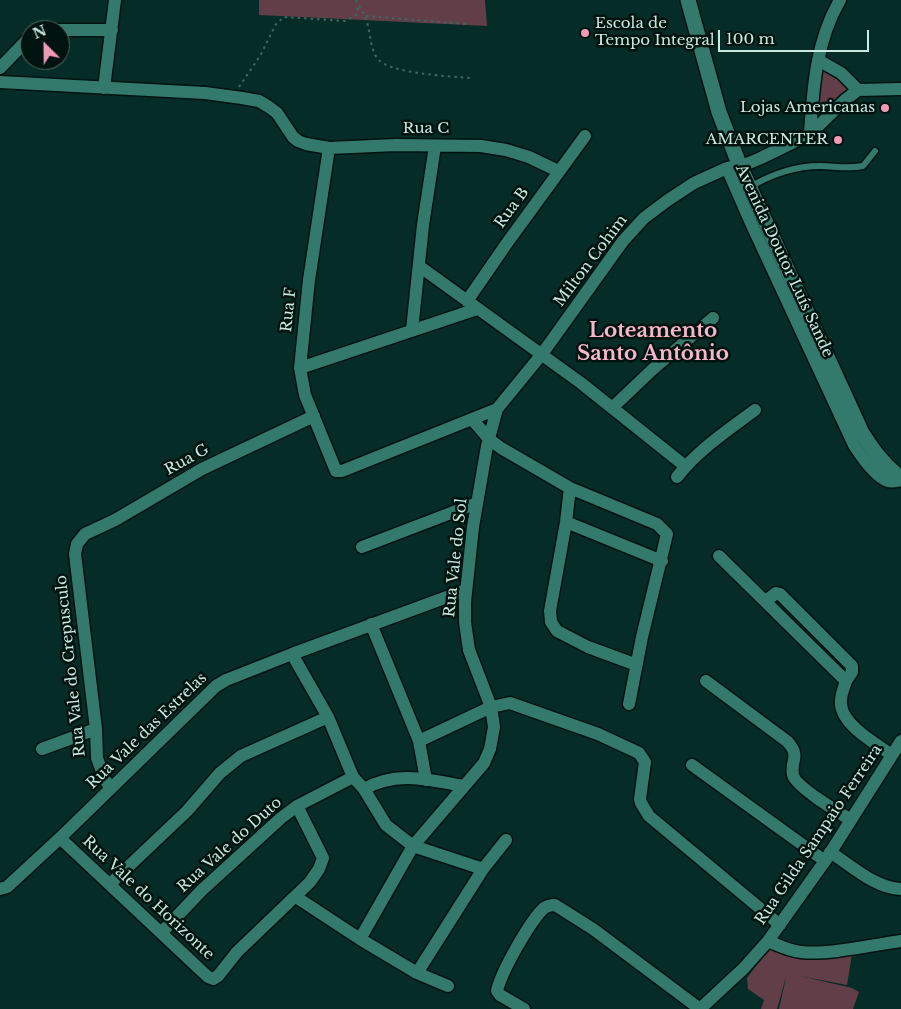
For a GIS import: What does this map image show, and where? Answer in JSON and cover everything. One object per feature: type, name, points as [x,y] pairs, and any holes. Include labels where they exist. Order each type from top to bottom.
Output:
[{"type":"street","points":[[104,88],[115,0]]},
{"type":"street","name":"Avenida Doutor Luís Sande","points":[[688,0],[733,166],[750,187],[862,433],[874,451],[891,471],[901,479]]},
{"type":"street","points":[[810,134],[818,60],[826,30],[840,0]]},
{"type":"street","points":[[70,30],[112,30]]},
{"type":"street","points":[[0,68],[20,47]]},
{"type":"street","points":[[818,60],[841,74],[858,90],[901,89]]},
{"type":"street","points":[[0,82],[205,93],[232,97]]},
{"type":"street","name":"Milton Cohim","points":[[497,409],[542,354],[623,241],[644,218],[694,183],[733,166],[761,158],[810,134],[858,90]]},
{"type":"street","name":"Rua C","points":[[232,97],[259,101],[269,107],[277,113],[293,137],[306,144],[329,148],[396,145],[481,146],[506,150],[558,171]]},
{"type":"street","name":"Rua B","points":[[472,305],[558,171],[585,136]]},
{"type":"street","points":[[412,330],[423,225],[435,146]]},
{"type":"street","name":"Rua F","points":[[329,148],[309,280],[300,368],[306,395],[336,471],[350,468],[472,419]]},
{"type":"street","points":[[733,166],[751,223],[854,445],[863,458],[882,477],[888,480],[901,479]]},
{"type":"street","points":[[419,266],[542,354],[612,408],[681,471],[711,443],[755,410]]},
{"type":"street","points":[[300,368],[412,330],[472,305]]},
{"type":"street","points":[[612,408],[653,369],[713,318]]},
{"type":"street","points":[[497,409],[472,419],[489,439],[501,448],[570,488],[640,516],[662,527],[667,534],[629,704]]},
{"type":"street","name":"Rua Vale do Sol","points":[[413,846],[484,763],[490,749],[494,727],[491,707],[469,650],[464,622],[466,590],[477,504],[489,439],[497,409]]},
{"type":"street","name":"Rua G","points":[[80,538],[147,502],[202,469],[314,416]]},
{"type":"street","points":[[570,488],[566,522],[550,611],[550,620],[553,628],[588,647],[637,664]]},
{"type":"street","points":[[362,547],[477,504]]},
{"type":"street","points":[[566,522],[662,561]]},
{"type":"street","name":"Rua Vale do Crepusculo","points":[[80,538],[76,544],[75,554],[96,729],[97,758],[105,780],[112,788]]},
{"type":"street","points":[[719,556],[846,681],[841,705],[844,714],[852,725],[892,754]]},
{"type":"street","name":"Rua Vale das Estrelas","points":[[0,889],[5,889],[60,838],[216,686],[226,680],[292,654],[466,590]]},
{"type":"street","points":[[371,624],[419,740],[426,780]]},
{"type":"street","points":[[292,654],[328,717],[353,777],[364,789],[386,825],[413,846],[483,869]]},
{"type":"street","points":[[706,681],[788,742],[795,751],[792,775],[795,780],[807,791],[851,820]]},
{"type":"street","points":[[419,740],[491,707],[510,703],[598,734],[641,754],[645,762],[640,798],[648,816],[780,925]]},
{"type":"street","points":[[110,884],[187,811],[220,773],[241,756],[328,717]]},
{"type":"street","points":[[42,749],[96,729]]},
{"type":"street","name":"Rua Gilda Sampaio Ferreira","points":[[700,1009],[768,941],[780,925],[828,856],[901,741]]},
{"type":"street","points":[[692,765],[828,856],[877,883],[892,889],[901,889]]},
{"type":"street","points":[[364,789],[380,782],[404,776],[464,786]]},
{"type":"street","name":"Rua Vale do Duto","points":[[162,932],[202,890],[254,841],[297,806],[353,777]]},
{"type":"street","points":[[297,806],[323,858],[319,869],[296,897],[360,939],[417,973],[448,986]]},
{"type":"street","name":"Rua Vale do Horizonte","points":[[60,838],[208,977],[213,979],[218,976],[248,940],[296,897]]},
{"type":"street","points":[[417,973],[483,869],[506,840]]},
{"type":"street","points":[[360,939],[413,846]]},
{"type":"street","points":[[524,1009],[500,995],[498,989],[505,970],[525,935],[544,909],[555,905],[593,929],[700,1009]]},
{"type":"street","points":[[768,941],[802,952],[830,951],[901,941]]},
{"type":"street","points":[[715,1009],[724,987]]},
{"type":"lane","points":[[750,187],[770,176],[801,166],[863,166],[875,151]]},
{"type":"path","points":[[356,0],[365,16],[372,50],[378,60],[386,66],[398,70],[470,78]]},
{"type":"path","points":[[232,97],[260,56],[276,24],[284,17],[345,21],[356,16],[358,5]]},
{"type":"path","points":[[365,16],[466,24]]},
{"type":"shaded area","points":[[259,0],[485,0],[487,26],[259,15]]},
{"type":"shaded area","points":[[818,61],[857,90],[810,134]]},
{"type":"shaded area","points":[[768,950],[852,954],[847,985],[800,976],[852,988],[859,992],[853,1009],[779,1009],[787,973],[777,1009],[761,1009],[764,1000],[748,989],[747,978]]},
{"type":"place","name":"Escola de Tempo Integral","points":[[585,33]]},
{"type":"place","name":"Lojas Americanas","points":[[885,108]]},
{"type":"place","name":"AMARCENTER","points":[[838,140]]},
{"type":"district","name":"Loteamento Santo Antônio","points":[[653,342]]}]
